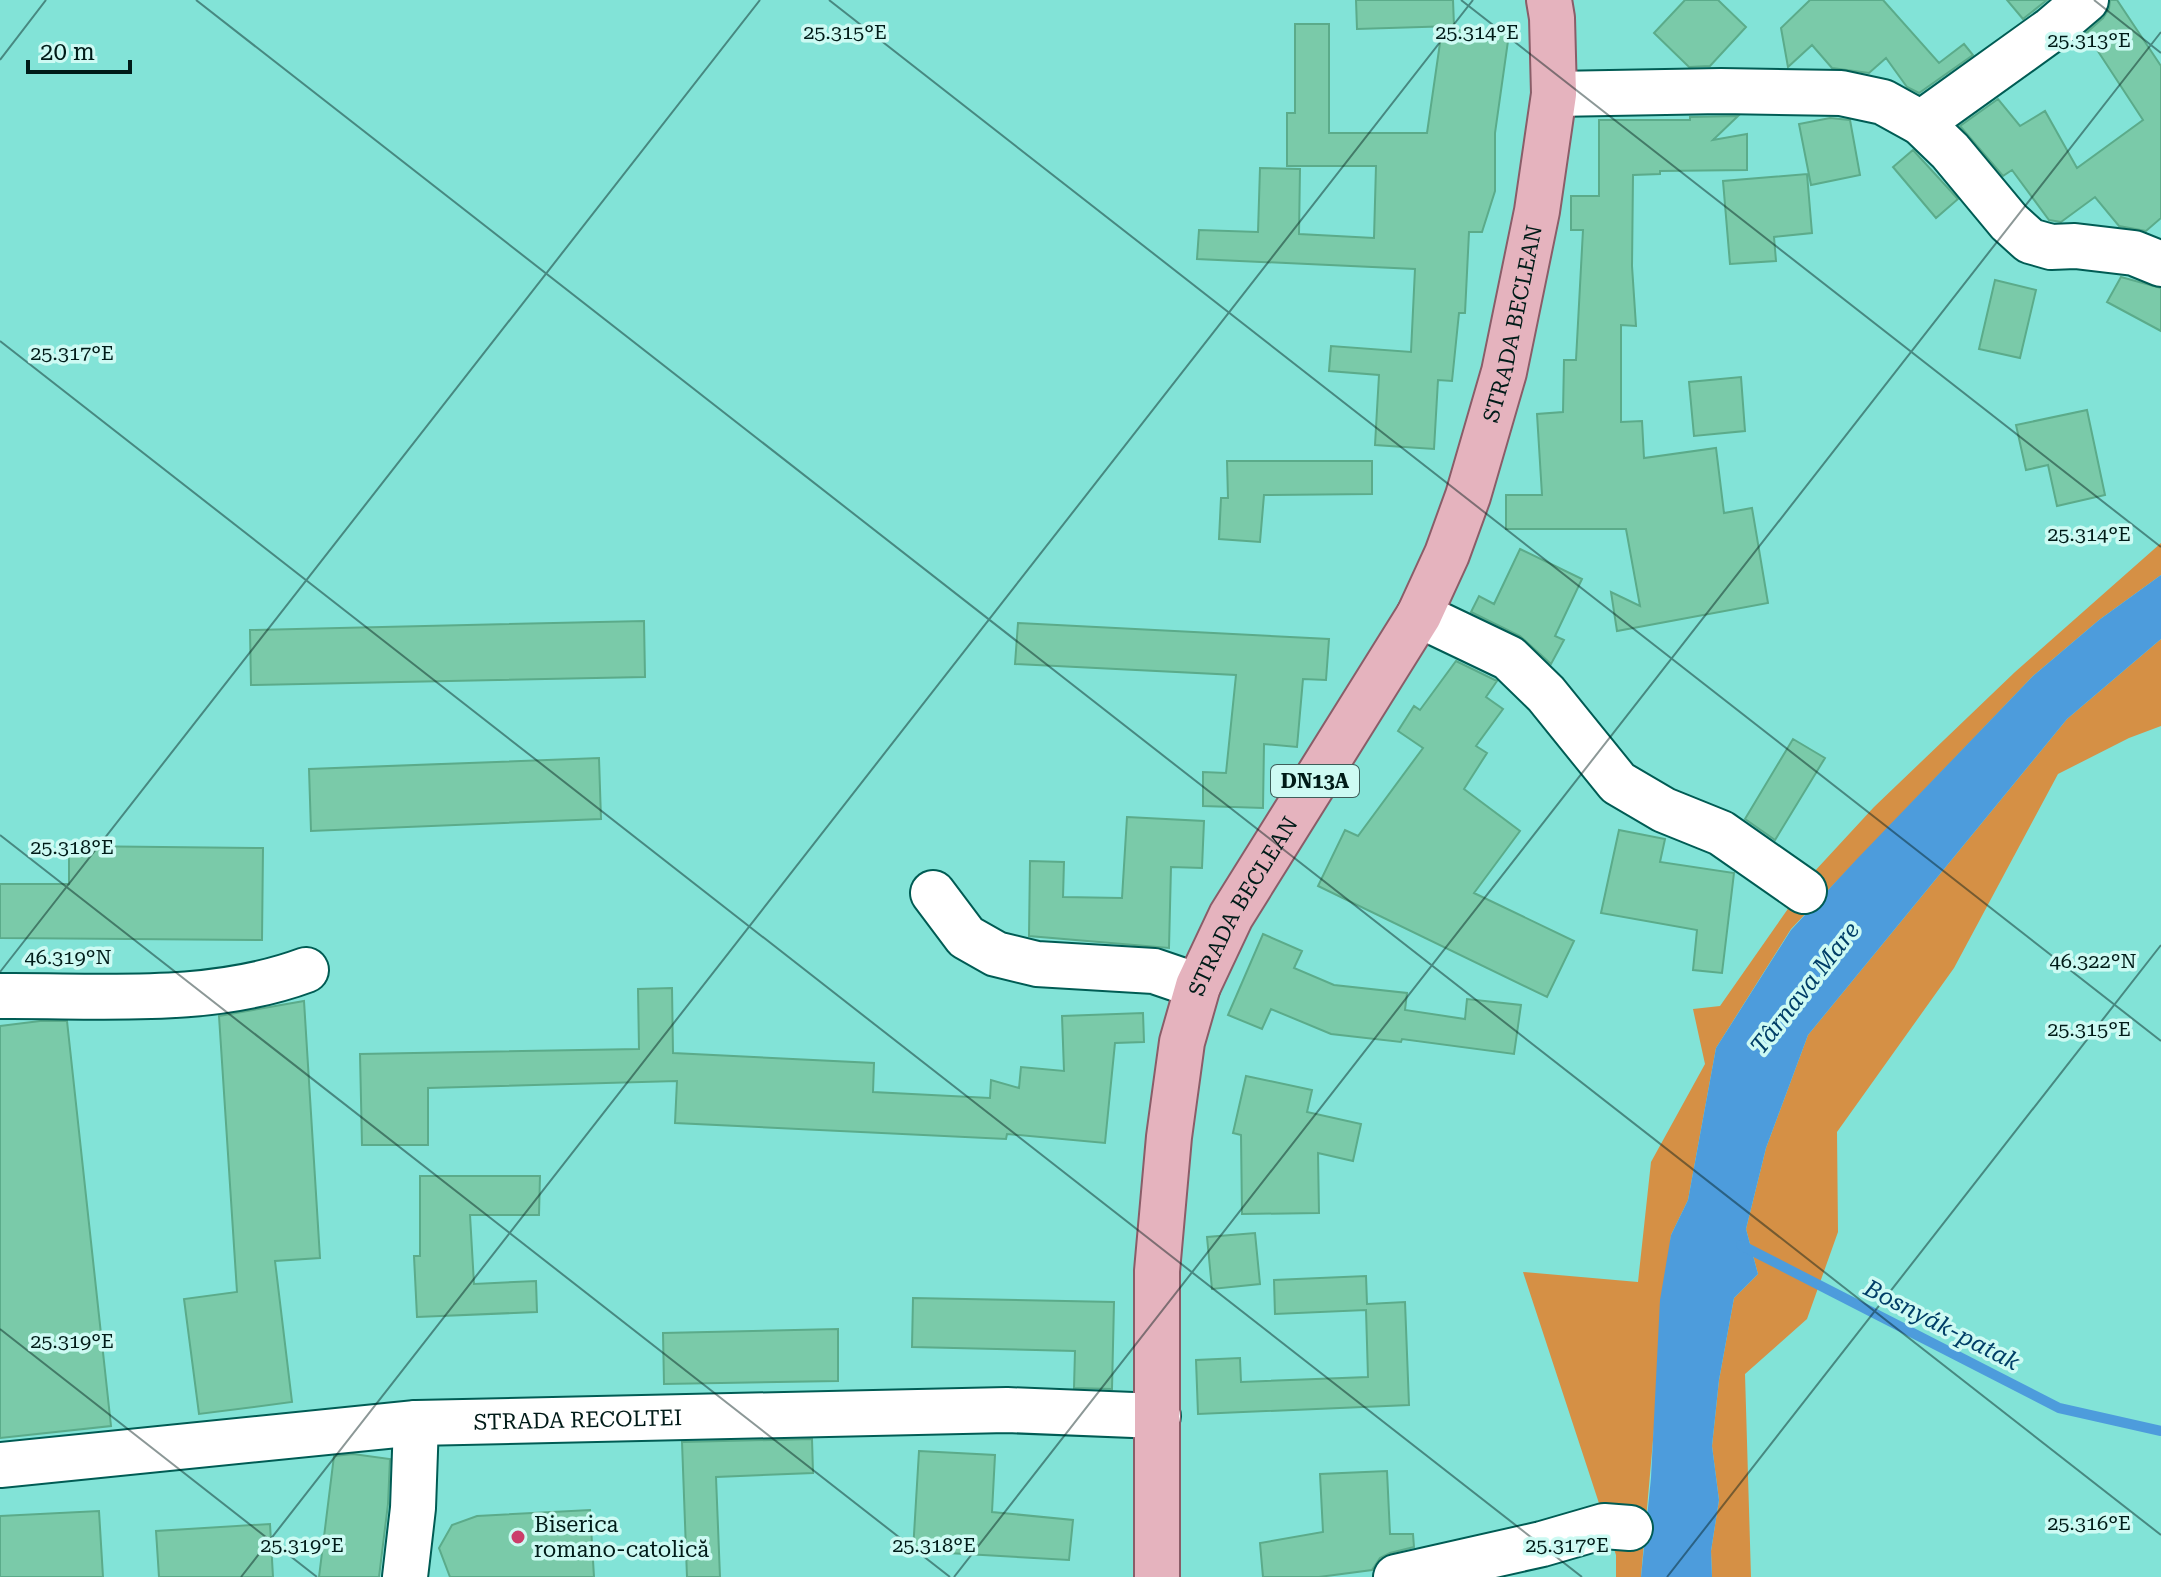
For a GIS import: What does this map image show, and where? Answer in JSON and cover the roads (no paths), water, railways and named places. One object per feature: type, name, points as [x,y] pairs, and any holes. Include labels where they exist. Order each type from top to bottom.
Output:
[{"type":"main road","name":"STRADA BECLEAN","points":[[1157,1577],[1157,1271],[1169,1137],[1182,1042],[1198,986],[1231,916],[1419,615],[1447,554],[1468,496],[1504,372],[1537,211],[1554,94],[1549,0]]},
{"type":"street","points":[[1921,123],[2052,29],[2086,0]]},
{"type":"street","points":[[1554,94],[1721,91],[1841,93],[1883,102],[1921,123],[1950,151],[2009,222],[2030,241],[2051,247],[2075,246],[2134,253],[2161,264]]},
{"type":"street","points":[[1419,615],[1509,658],[1546,694],[1618,783],[1664,810],[1721,833],[1804,891]]},
{"type":"street","points":[[933,893],[966,937],[996,954],[1037,964],[1154,971],[1198,986]]},
{"type":"street","points":[[0,996],[202,995],[276,981],[306,970]]},
{"type":"street","name":"STRADA RECOLTEI","points":[[0,1465],[416,1423],[1007,1410],[1158,1416]]},
{"type":"street","points":[[405,1577],[413,1508],[416,1423]]},
{"type":"street","points":[[1396,1577],[1542,1544],[1604,1526],[1630,1528]]},
{"type":"water","name":"Târnava Mare","points":[[2161,575],[2161,639],[2067,719],[1808,1035],[1766,1148],[1746,1229],[1758,1274],[1734,1298],[1719,1380],[1712,1446],[1719,1500],[1711,1551],[1712,1577],[1641,1577],[1651,1478],[1660,1300],[1671,1235],[1688,1200],[1716,1048],[1791,930],[1856,860],[2033,676],[2099,620]]},
{"type":"waterway","name":"Bosnyák-patak","points":[[1741,1245],[2059,1408],[2161,1431]]},
{"type":"place","name":"Biserica romano-catolică","points":[[518,1537]]}]
